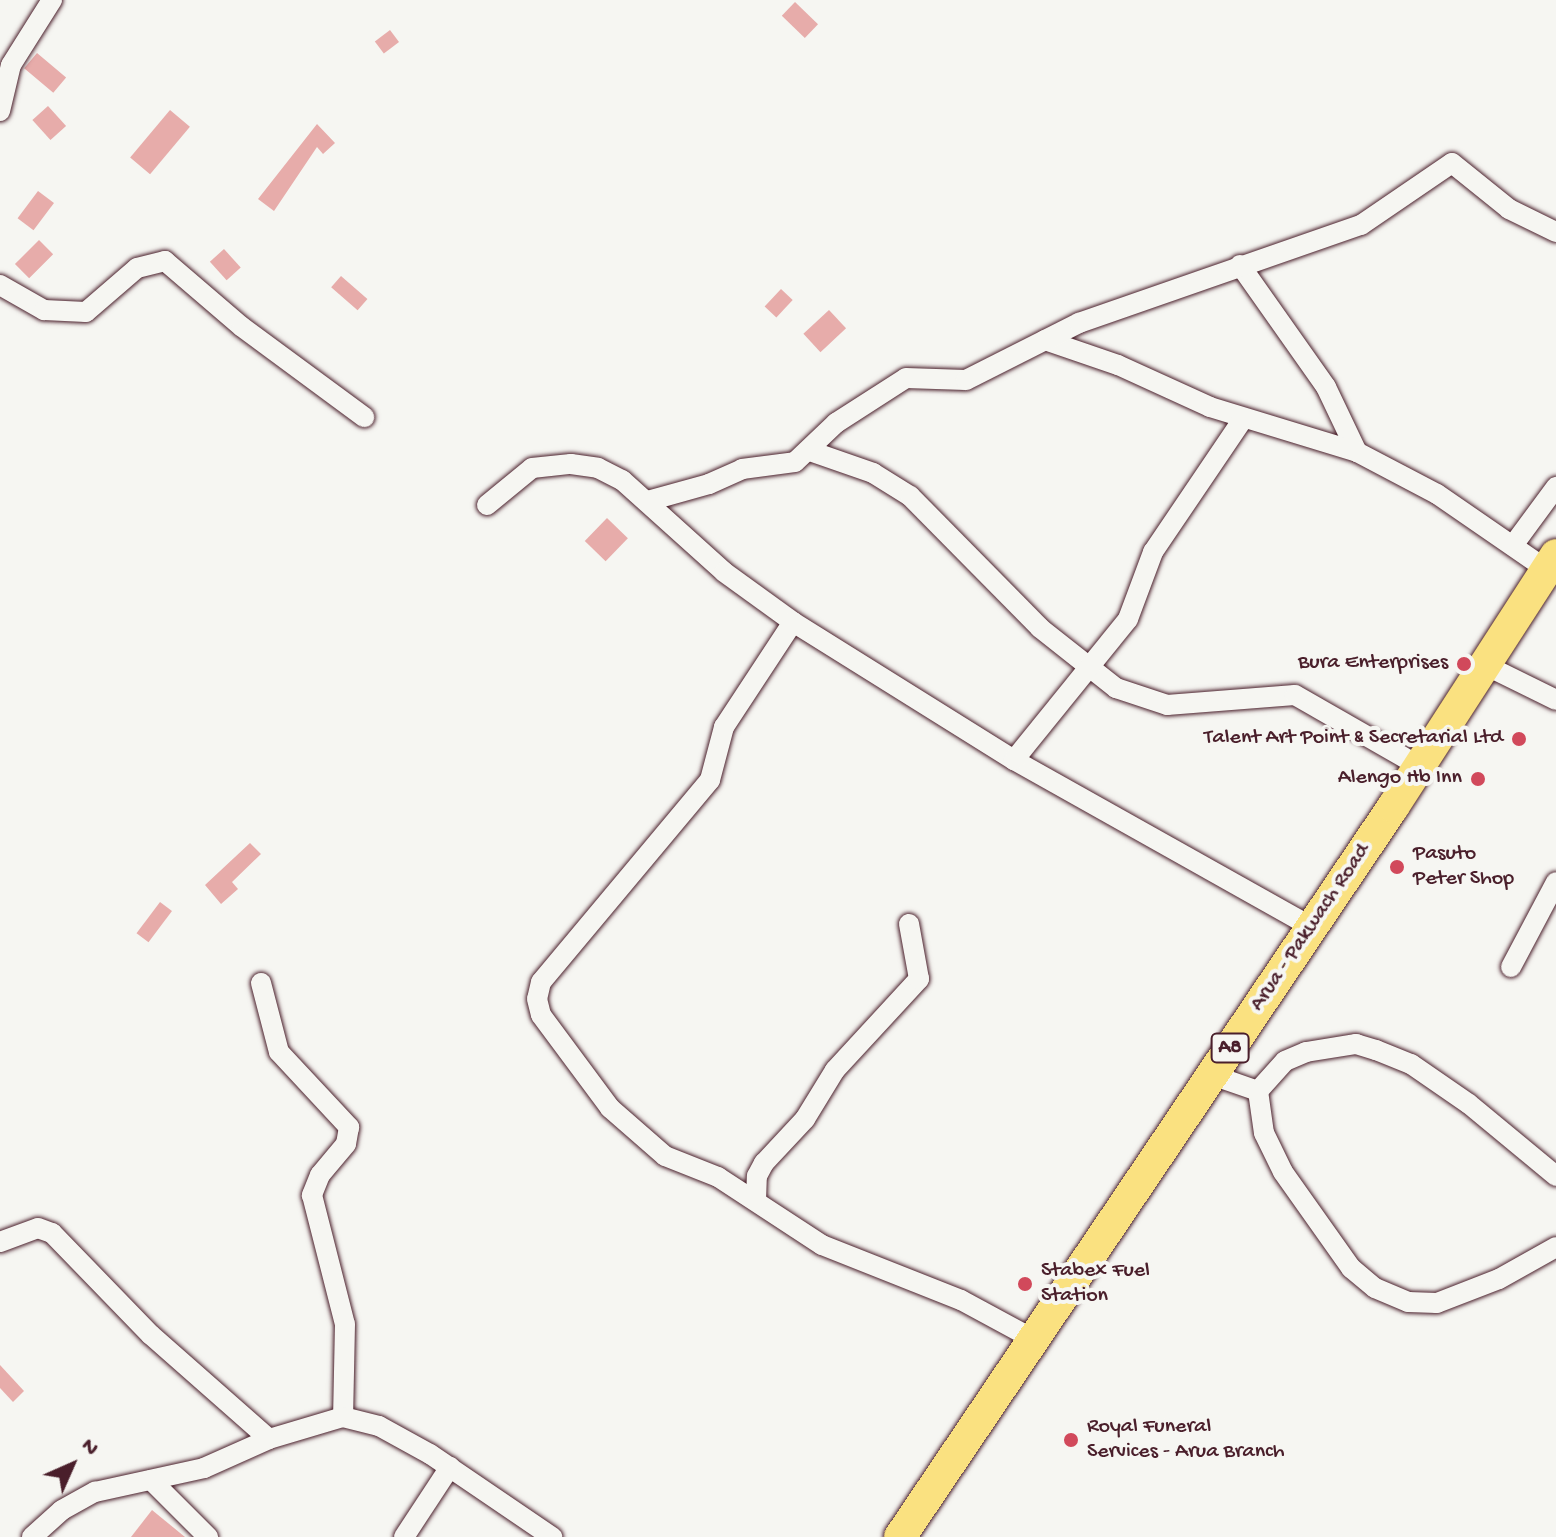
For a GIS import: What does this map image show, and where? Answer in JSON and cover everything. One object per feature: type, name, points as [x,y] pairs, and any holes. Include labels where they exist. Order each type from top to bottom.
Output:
[{"type":"main road","name":"Arua - Pakwach Road","points":[[900,1537],[1419,766],[1552,562]]},
{"type":"street","points":[[0,111],[6,61],[52,0]]},
{"type":"street","points":[[648,501],[753,466],[782,466],[810,451],[836,423],[902,380],[966,380],[1045,340],[1240,265],[1361,225],[1452,163],[1509,209],[1556,232]]},
{"type":"street","points":[[0,285],[44,310],[86,312],[137,268],[165,261],[263,343],[364,417]]},
{"type":"street","points":[[1240,265],[1326,387],[1357,452]]},
{"type":"street","points":[[1045,340],[1118,365],[1243,419],[1357,452],[1514,544],[1552,562]]},
{"type":"street","points":[[1014,760],[1133,612],[1153,552],[1243,419]]},
{"type":"street","points":[[810,451],[873,473],[910,496],[1040,628],[1087,668],[1130,695],[1167,705],[1295,695],[1419,766]]},
{"type":"street","points":[[487,505],[532,468],[571,464],[598,468],[648,501],[724,572],[793,622],[1014,760],[1311,927]]},
{"type":"street","points":[[1514,544],[1556,487]]},
{"type":"street","points":[[793,622],[724,727],[710,780],[541,982],[537,995],[541,1015],[563,1050],[610,1108],[665,1156],[718,1177],[822,1245],[961,1300],[1033,1339]]},
{"type":"street","points":[[1485,665],[1556,700]]},
{"type":"street","points":[[1511,967],[1556,882]]},
{"type":"street","points":[[756,1201],[757,1176],[764,1163],[805,1119],[835,1070],[919,979],[909,924]]},
{"type":"street","points":[[261,983],[279,1052],[349,1127],[346,1144],[320,1175],[312,1195],[345,1324],[343,1417]]},
{"type":"street","points":[[1258,1091],[1285,1061],[1328,1046],[1356,1044],[1411,1064],[1556,1176]]},
{"type":"street","points":[[1212,1075],[1258,1091]]},
{"type":"street","points":[[1258,1091],[1264,1133],[1283,1172],[1351,1268],[1375,1288],[1408,1302],[1437,1303],[1499,1279],[1556,1247]]},
{"type":"street","points":[[0,1242],[38,1228],[52,1233],[151,1335],[269,1439]]},
{"type":"street","points":[[32,1537],[82,1498],[224,1461],[269,1439],[343,1417],[379,1426],[450,1467],[552,1537]]},
{"type":"street","points":[[404,1537],[450,1467]]},
{"type":"street","points":[[151,1480],[208,1537]]},
{"type":"building","points":[[795,2],[818,24],[805,38],[782,16]]},
{"type":"building","points":[[390,30],[399,42],[384,53],[375,41]]},
{"type":"building","points":[[37,53],[66,77],[53,93],[24,68]]},
{"type":"building","points":[[48,106],[66,126],[50,140],[32,120]]},
{"type":"building","points":[[170,110],[190,127],[150,174],[130,157]]},
{"type":"building","points":[[317,124],[335,143],[323,154],[317,147],[274,211],[258,199]]},
{"type":"building","points":[[38,191],[54,203],[34,230],[18,218]]},
{"type":"building","points":[[39,240],[53,254],[29,278],[15,264]]},
{"type":"building","points":[[224,249],[241,268],[227,280],[210,262]]},
{"type":"building","points":[[341,276],[367,299],[358,310],[331,287]]},
{"type":"building","points":[[781,289],[793,300],[776,317],[765,307]]},
{"type":"building","points":[[829,310],[846,328],[820,352],[803,334]]},
{"type":"building","points":[[607,518],[628,538],[606,561],[585,541]]},
{"type":"building","points":[[250,843],[261,854],[232,882],[238,889],[221,904],[205,885]]},
{"type":"building","points":[[160,902],[172,911],[149,942],[137,933]]},
{"type":"building","points":[[0,1365],[24,1391],[13,1402],[0,1388]]},
{"type":"building","points":[[152,1510],[185,1537],[131,1537]]},
{"type":"place","name":"Bura Enterprises","points":[[1464,664]]},
{"type":"place","name":"Talent Art Point & Secretarial Ltd","points":[[1519,739]]},
{"type":"place","name":"Alengo Hb Inn","points":[[1478,779]]},
{"type":"place","name":"Pasuto Peter Shop","points":[[1397,867]]},
{"type":"place","name":"Stabex Fuel Station","points":[[1025,1284]]},
{"type":"place","name":"Royal Funeral Services - Arua Branch","points":[[1071,1440]]}]
